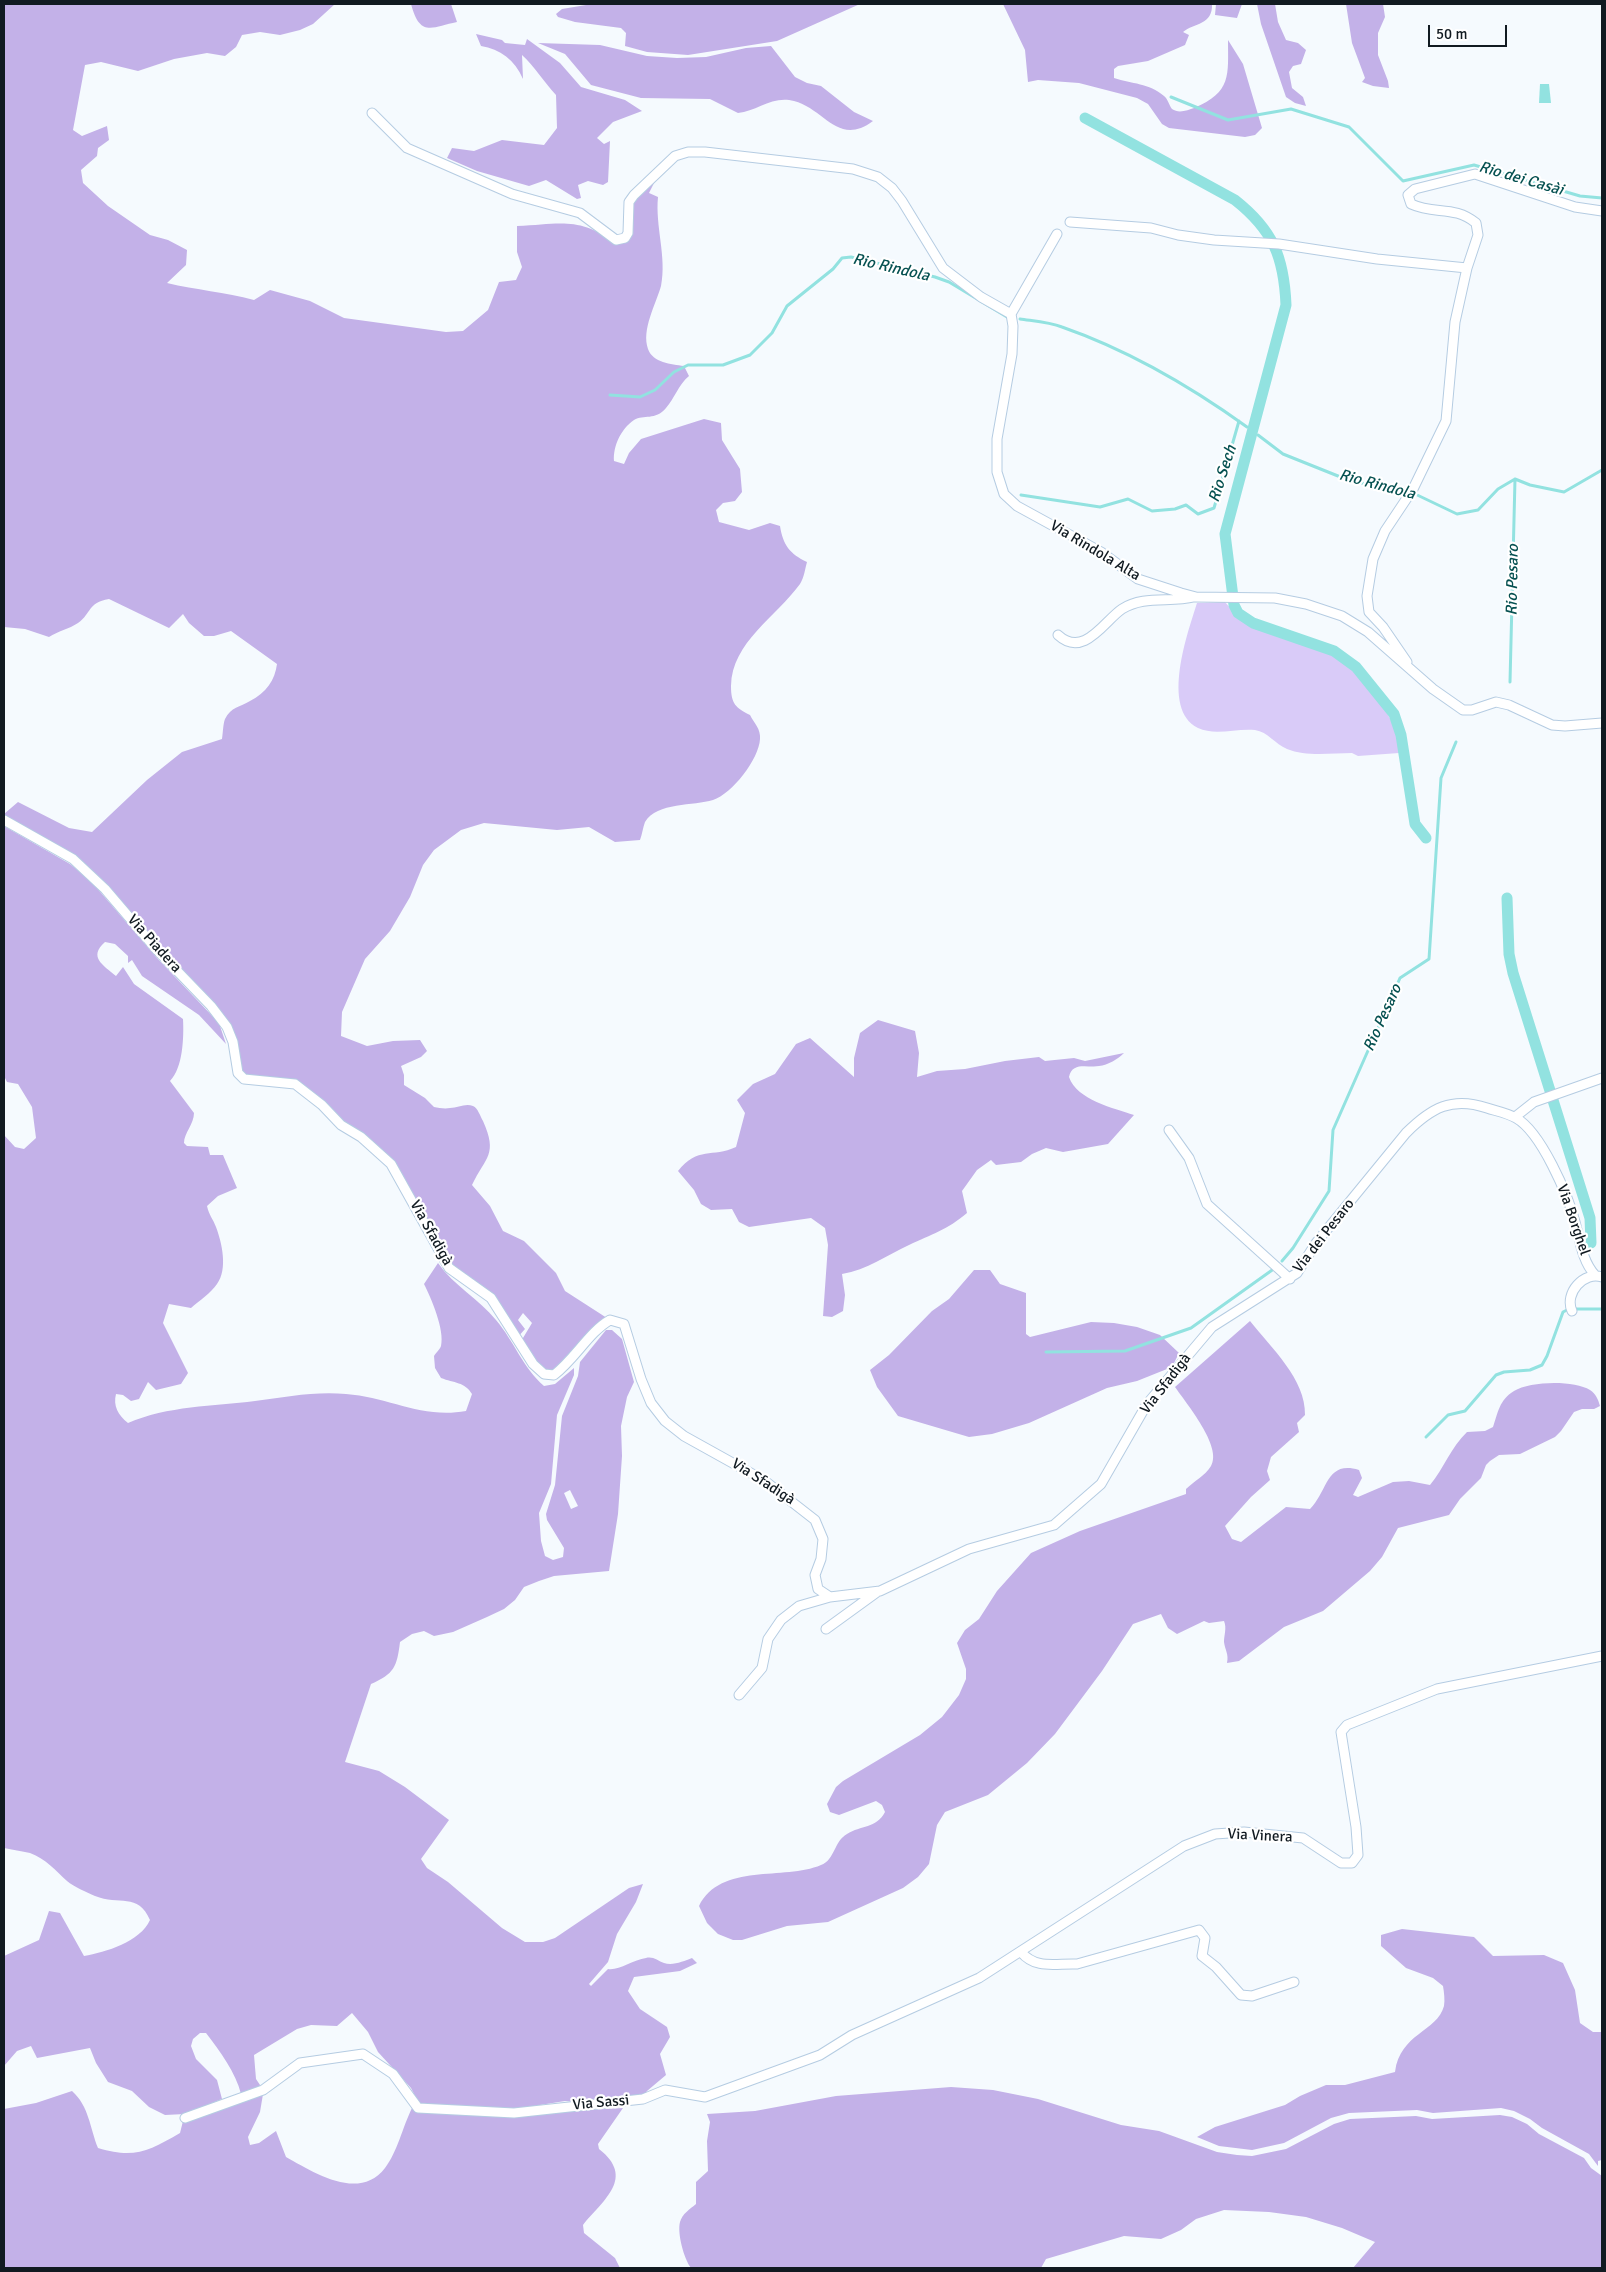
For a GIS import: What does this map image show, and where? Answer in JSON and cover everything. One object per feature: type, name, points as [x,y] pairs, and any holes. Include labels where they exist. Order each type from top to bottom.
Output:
[{"type":"street","points":[[372,113],[407,148],[512,194],[580,213],[616,240],[624,238],[628,233],[629,202],[634,195],[669,161],[688,152],[705,152],[841,168],[871,174],[885,182],[902,201],[943,268],[981,297],[1012,314],[1057,234]]},
{"type":"street","points":[[1412,671],[1383,627],[1369,612],[1367,596],[1373,559],[1377,548],[1410,492],[1446,421],[1454,322],[1467,268],[1478,235],[1476,224],[1467,216],[1452,210],[1418,207],[1411,204],[1408,200],[1408,195],[1415,189],[1475,174],[1575,207],[1602,211]]},
{"type":"street","points":[[1070,222],[1151,228],[1178,235],[1249,244],[1280,244],[1377,259],[1467,268]]},
{"type":"street","name":"Via Rindola Alta","points":[[1012,314],[1014,326],[1012,354],[997,439],[997,472],[1004,494],[1017,506],[1101,552],[1138,579],[1196,597],[1247,596],[1292,601],[1342,616],[1368,632],[1412,671],[1463,710],[1472,710],[1496,702],[1509,705],[1552,725],[1565,726],[1602,722]]},
{"type":"street","points":[[1058,635],[1069,642],[1079,641],[1096,634],[1118,612],[1128,605],[1150,600],[1180,601],[1196,597]]},
{"type":"street","name":"Via Piadera","points":[[4,820],[73,859],[105,889],[157,950],[211,1006],[228,1027],[233,1042],[238,1073],[244,1079],[275,1082]]},
{"type":"street","points":[[1515,1118],[1526,1106],[1541,1098],[1602,1078]]},
{"type":"street","name":"Via Sfadigà","points":[[275,1082],[295,1084],[322,1105],[341,1125],[361,1137],[392,1164],[449,1268],[490,1298],[534,1364],[544,1374],[554,1375],[566,1365],[602,1324],[610,1320],[624,1324],[641,1379],[651,1403],[665,1421],[684,1436],[765,1481],[815,1520],[823,1539],[821,1560],[814,1575],[818,1589],[830,1597],[880,1591],[969,1549],[1054,1525],[1101,1484],[1147,1404],[1212,1327],[1290,1279]]},
{"type":"street","name":"Via dei Pesaro","points":[[1168,1130],[1189,1158],[1207,1204],[1290,1279],[1297,1273],[1316,1243],[1418,1121],[1432,1111],[1459,1102],[1475,1104],[1515,1118]]},
{"type":"street","name":"Via Borghel","points":[[1515,1118],[1531,1133],[1556,1172],[1570,1205],[1589,1268],[1599,1276]]},
{"type":"street","name":"Via Borghel","points":[[1571,1308],[1573,1291],[1580,1280],[1599,1276]]},
{"type":"street","points":[[826,1629],[880,1591]]},
{"type":"street","points":[[739,1695],[762,1668],[768,1639],[780,1620],[799,1606],[830,1597]]},
{"type":"street","name":"Via Vinera","points":[[1021,1952],[1184,1846],[1215,1834],[1244,1832],[1303,1838],[1342,1863],[1352,1863],[1358,1855],[1356,1827],[1341,1732],[1346,1725],[1437,1689],[1602,1656]]},
{"type":"street","points":[[1021,1952],[1027,1959],[1036,1964],[1048,1966],[1059,1963],[1077,1964],[1199,1930],[1205,1938],[1202,1956],[1216,1967],[1241,1995],[1252,1996],[1294,1982]]},
{"type":"street","name":"Via Sassi","points":[[185,2118],[263,2090],[300,2062],[363,2054],[393,2074],[418,2108],[514,2113],[643,2099],[665,2090],[705,2097],[820,2055],[852,2035],[979,1978],[1021,1952]]},
{"type":"shaded area","points":[[4,4],[335,4],[313,24],[300,30],[280,35],[260,32],[242,35],[236,47],[225,56],[207,53],[174,59],[138,71],[101,62],[85,65],[73,130],[82,136],[107,126],[109,140],[98,148],[97,156],[81,170],[83,183],[108,206],[150,235],[168,240],[187,250],[186,265],[167,283],[254,300],[270,290],[310,301],[344,318],[446,332],[463,331],[488,310],[499,282],[516,280],[522,267],[517,252],[517,226],[558,223],[580,225],[604,235],[617,244],[627,241],[631,202],[658,175],[649,193],[658,197],[658,219],[663,264],[661,286],[650,317],[646,342],[650,354],[663,362],[684,366],[689,376],[662,412],[654,416],[638,418],[625,428],[616,444],[614,461],[624,464],[629,453],[641,439],[704,419],[721,423],[722,440],[740,469],[742,492],[735,501],[723,503],[716,510],[719,522],[749,530],[770,523],[780,526],[783,539],[788,548],[796,556],[807,562],[800,584],[747,643],[733,670],[731,686],[733,701],[741,710],[750,715],[760,735],[755,756],[750,766],[736,783],[720,796],[705,802],[667,808],[651,816],[645,822],[640,840],[615,842],[589,827],[557,830],[484,823],[461,830],[434,850],[423,865],[410,897],[390,931],[365,959],[342,1012],[341,1036],[367,1046],[393,1041],[420,1040],[427,1051],[421,1057],[401,1066],[404,1075],[404,1085],[425,1098],[434,1107],[453,1108],[470,1105],[478,1110],[490,1141],[490,1149],[486,1161],[472,1185],[490,1206],[503,1231],[524,1241],[556,1273],[565,1291],[610,1320],[566,1365],[544,1374],[520,1343],[532,1323],[523,1313],[518,1320],[525,1329],[517,1338],[491,1298],[457,1276],[397,1173],[302,1087],[244,1079],[231,1036],[97,879],[4,820],[4,814],[18,802],[69,828],[92,832],[147,780],[182,752],[222,739],[224,721],[227,715],[256,698],[269,686],[277,664],[231,631],[214,636],[204,636],[189,623],[183,614],[169,628],[109,599],[93,606],[78,623],[49,637],[25,629],[4,627]]},
{"type":"shaded area","points":[[411,4],[451,4],[457,22],[428,28],[418,22]]},
{"type":"shaded area","points":[[592,4],[860,4],[777,41],[688,55],[647,52],[625,46],[626,33],[621,28],[575,22],[558,17],[556,14],[562,9]]},
{"type":"shaded area","points":[[1003,4],[1212,4],[1211,11],[1206,20],[1183,32],[1189,35],[1185,45],[1148,61],[1118,66],[1114,69],[1114,78],[1140,84],[1158,92],[1165,97],[1172,109],[1180,111],[1189,110],[1206,102],[1221,89],[1227,73],[1228,40],[1243,64],[1262,128],[1255,135],[1245,137],[1169,128],[1162,124],[1148,104],[1137,98],[1079,83],[1038,80],[1028,82],[1025,50]]},
{"type":"shaded area","points":[[1216,4],[1242,4],[1237,18],[1215,15]]},
{"type":"shaded area","points":[[1257,4],[1275,4],[1278,22],[1286,40],[1298,43],[1306,50],[1301,64],[1293,66],[1289,72],[1292,88],[1303,97],[1306,106],[1295,103],[1286,97],[1261,24]]},
{"type":"shaded area","points":[[1346,4],[1383,4],[1385,17],[1378,33],[1378,55],[1389,88],[1373,86],[1362,82],[1365,78],[1352,43]]},
{"type":"shaded area","points":[[476,34],[502,40],[505,43],[525,45],[527,39],[560,63],[581,87],[625,100],[642,111],[613,122],[597,138],[604,144],[610,141],[608,182],[603,185],[588,181],[578,185],[581,198],[577,199],[546,180],[529,186],[477,171],[447,158],[452,148],[474,151],[502,140],[544,145],[557,128],[556,95],[531,64],[522,55],[523,79],[516,66],[506,56],[481,46]]},
{"type":"shaded area","points":[[538,43],[600,45],[647,56],[677,58],[706,57],[746,48],[771,46],[795,77],[807,83],[821,86],[854,112],[873,121],[861,128],[850,130],[841,128],[805,105],[786,100],[779,100],[738,113],[710,99],[641,98],[591,85],[565,54]]},
{"type":"shaded area","points":[[1225,602],[1252,625],[1313,645],[1343,660],[1360,676],[1384,707],[1397,736],[1399,753],[1358,756],[1352,753],[1302,753],[1283,747],[1260,731],[1219,732],[1198,728],[1187,718],[1181,705],[1179,688],[1183,650],[1197,603]]},
{"type":"shaded area","points":[[4,826],[70,864],[90,880],[158,959],[219,1023],[226,1044],[199,1015],[142,976],[132,960],[128,963],[128,956],[115,944],[105,942],[100,947],[98,952],[99,960],[106,968],[116,976],[123,967],[134,984],[183,1019],[183,1043],[180,1060],[178,1068],[170,1081],[194,1113],[184,1143],[187,1146],[208,1147],[210,1155],[223,1155],[237,1188],[218,1196],[207,1206],[222,1248],[223,1264],[217,1284],[212,1291],[191,1308],[169,1304],[163,1323],[188,1373],[181,1384],[156,1390],[148,1382],[139,1399],[131,1401],[123,1395],[116,1394],[117,1410],[128,1423],[143,1417],[175,1410],[323,1393],[362,1396],[434,1412],[466,1411],[472,1394],[463,1385],[441,1378],[435,1368],[434,1356],[441,1346],[442,1339],[437,1314],[424,1284],[438,1263],[451,1279],[482,1305],[496,1320],[524,1363],[544,1386],[555,1384],[574,1368],[574,1375],[557,1415],[551,1484],[539,1513],[541,1541],[545,1556],[553,1560],[563,1557],[564,1548],[547,1520],[546,1514],[555,1485],[562,1416],[578,1376],[580,1362],[606,1330],[612,1330],[622,1339],[634,1382],[627,1397],[621,1426],[622,1456],[618,1514],[609,1571],[554,1576],[539,1581],[524,1587],[515,1600],[504,1609],[453,1632],[434,1636],[424,1631],[412,1634],[400,1642],[396,1664],[393,1669],[385,1677],[371,1684],[345,1762],[379,1771],[405,1787],[449,1820],[421,1859],[427,1868],[448,1882],[502,1928],[525,1942],[543,1942],[555,1938],[629,1888],[643,1884],[636,1902],[617,1934],[608,1962],[589,1984],[591,1986],[608,1969],[646,1958],[653,1958],[671,1964],[692,1958],[697,1963],[680,1971],[634,1977],[628,1991],[640,2009],[667,2027],[670,2037],[660,2054],[666,2075],[647,2091],[641,2100],[589,2103],[565,2101],[515,2109],[419,2104],[411,2088],[378,2052],[368,2032],[352,2013],[337,2026],[311,2025],[297,2029],[254,2055],[256,2079],[260,2085],[259,2089],[241,2094],[239,2086],[222,2055],[206,2033],[200,2033],[193,2039],[191,2046],[196,2059],[217,2080],[222,2099],[185,2114],[165,2115],[149,2107],[132,2091],[108,2082],[96,2063],[90,2048],[37,2058],[31,2046],[17,2051],[4,2066],[4,1956],[39,1940],[49,1911],[60,1913],[84,1956],[112,1949],[131,1940],[145,1928],[150,1920],[145,1911],[134,1903],[95,1896],[70,1883],[50,1865],[36,1856],[4,1848],[4,1135],[15,1147],[24,1149],[36,1138],[32,1107],[18,1084],[7,1082],[4,1076]],"holes":[[[570,1490],[578,1506],[571,1509],[564,1493]]]},
{"type":"shaded area","points":[[878,1020],[915,1031],[919,1053],[917,1077],[937,1071],[965,1069],[1039,1057],[1045,1061],[1074,1058],[1085,1061],[1124,1053],[1106,1064],[1077,1067],[1073,1069],[1069,1077],[1073,1085],[1088,1097],[1106,1106],[1134,1115],[1108,1144],[1063,1152],[1046,1148],[1032,1154],[1021,1162],[996,1165],[991,1160],[977,1170],[962,1191],[967,1213],[953,1224],[868,1266],[842,1274],[845,1295],[843,1311],[832,1317],[823,1316],[828,1245],[825,1228],[811,1218],[749,1227],[739,1222],[732,1209],[711,1210],[701,1204],[694,1190],[678,1171],[685,1163],[699,1155],[736,1147],[745,1113],[737,1100],[753,1084],[775,1074],[796,1044],[810,1038],[854,1077],[854,1058],[860,1033]]},
{"type":"shaded area","points":[[974,1270],[990,1270],[1000,1284],[1026,1293],[1026,1334],[1030,1337],[1091,1322],[1114,1323],[1137,1327],[1160,1335],[1179,1353],[1172,1367],[1137,1381],[1107,1388],[1029,1423],[992,1434],[969,1437],[898,1416],[877,1387],[870,1370],[889,1355],[932,1311],[949,1299]]},
{"type":"shaded area","points":[[1250,1321],[1294,1377],[1304,1402],[1305,1415],[1297,1423],[1299,1432],[1271,1457],[1267,1471],[1270,1480],[1251,1497],[1225,1526],[1232,1539],[1241,1542],[1286,1507],[1310,1509],[1329,1479],[1340,1469],[1359,1470],[1362,1478],[1353,1495],[1358,1497],[1393,1482],[1409,1481],[1430,1485],[1461,1438],[1467,1432],[1485,1431],[1493,1427],[1505,1398],[1521,1388],[1530,1385],[1552,1383],[1583,1387],[1592,1392],[1600,1406],[1594,1409],[1582,1409],[1574,1412],[1555,1437],[1520,1454],[1499,1455],[1490,1461],[1486,1465],[1481,1478],[1460,1499],[1449,1515],[1398,1528],[1382,1557],[1370,1571],[1323,1611],[1284,1627],[1239,1661],[1227,1663],[1224,1621],[1209,1623],[1204,1621],[1177,1634],[1168,1628],[1161,1614],[1133,1624],[1102,1671],[1055,1734],[1027,1763],[988,1795],[945,1812],[937,1825],[929,1864],[918,1877],[903,1888],[828,1922],[787,1926],[742,1940],[733,1940],[718,1934],[707,1923],[699,1906],[709,1892],[722,1883],[738,1878],[806,1870],[826,1863],[843,1837],[852,1831],[873,1824],[881,1817],[885,1812],[882,1805],[876,1801],[839,1815],[830,1812],[827,1804],[836,1787],[843,1781],[920,1735],[942,1717],[959,1695],[966,1679],[966,1669],[957,1643],[965,1630],[979,1619],[997,1591],[1031,1553],[1080,1531],[1186,1494],[1186,1489],[1209,1470],[1213,1458],[1208,1437],[1202,1425],[1175,1387]]},
{"type":"shaded area","points":[[1402,1929],[1474,1937],[1493,1956],[1544,1955],[1563,1963],[1575,1990],[1580,2023],[1593,2032],[1602,2032],[1602,2160],[1598,2161],[1598,2166],[1589,2154],[1542,2128],[1530,2119],[1514,2111],[1501,2108],[1433,2113],[1417,2110],[1349,2113],[1331,2118],[1284,2143],[1252,2150],[1219,2146],[1197,2137],[1215,2127],[1285,2105],[1300,2096],[1326,2085],[1345,2085],[1395,2072],[1398,2059],[1404,2049],[1434,2022],[1444,2006],[1443,1986],[1433,1978],[1406,1968],[1381,1946],[1381,1935]]},
{"type":"shaded area","points":[[951,2087],[993,2090],[1038,2099],[1121,2125],[1159,2131],[1217,2152],[1252,2156],[1286,2149],[1334,2124],[1350,2119],[1416,2116],[1432,2119],[1500,2115],[1512,2117],[1584,2158],[1591,2168],[1602,2176],[1602,2268],[1353,2268],[1375,2242],[1342,2228],[1306,2217],[1269,2212],[1224,2210],[1196,2219],[1181,2230],[1161,2239],[1124,2236],[1046,2259],[1041,2268],[691,2268],[682,2246],[679,2227],[682,2217],[696,2204],[696,2182],[708,2171],[707,2141],[710,2122],[707,2114],[755,2111],[836,2096]]},
{"type":"shaded area","points":[[72,2091],[86,2110],[98,2148],[122,2153],[150,2149],[180,2133],[183,2121],[263,2094],[260,2112],[248,2137],[250,2145],[259,2143],[276,2131],[286,2157],[322,2176],[349,2183],[362,2183],[374,2178],[385,2168],[393,2155],[412,2108],[431,2113],[483,2116],[623,2108],[598,2144],[599,2149],[610,2160],[615,2170],[612,2188],[607,2198],[583,2225],[584,2233],[615,2258],[620,2268],[4,2268],[4,2109],[36,2103]]},
{"type":"water","points":[[1540,84],[1549,84],[1551,103],[1539,103]]},
{"type":"waterway","name":"Rio dei Casài","points":[[1171,97],[1228,120],[1291,109],[1349,127],[1403,181],[1474,165],[1580,196],[1602,198]]},
{"type":"waterway","points":[[1085,118],[1235,200],[1259,222],[1274,246],[1283,273],[1286,305],[1225,534],[1234,605],[1238,613],[1253,623],[1334,651],[1356,667],[1394,714],[1401,735],[1415,824],[1426,838]]},
{"type":"waterway","name":"Rio Rindola","points":[[610,395],[640,397],[655,390],[674,372],[688,365],[723,365],[750,355],[772,333],[787,306],[833,269],[842,258],[851,257],[949,282],[1007,317]]},
{"type":"waterway","name":"Rio Rindola","points":[[1020,319],[1057,325],[1087,336],[1135,358],[1181,383],[1247,427]]},
{"type":"waterway","name":"Rio Sech","points":[[1021,495],[1100,507],[1128,499],[1152,511],[1175,509],[1186,505],[1198,514],[1214,508],[1239,421]]},
{"type":"waterway","name":"Rio Rindola","points":[[1258,435],[1283,454],[1343,478],[1396,492],[1413,493],[1457,514],[1478,510],[1498,489],[1515,479],[1530,485],[1564,492],[1602,470]]},
{"type":"waterway","name":"Rio Pesaro","points":[[1510,682],[1515,479]]},
{"type":"waterway","name":"Rio Pesaro","points":[[1282,1261],[1293,1248],[1329,1191],[1333,1130],[1400,978],[1429,959],[1441,778],[1456,742]]},
{"type":"waterway","points":[[1507,898],[1509,954],[1513,973],[1590,1218],[1591,1243]]},
{"type":"waterway","name":"Rio Pesaro","points":[[1046,1352],[1125,1351],[1191,1328],[1275,1268]]},
{"type":"waterway","points":[[1426,1437],[1448,1415],[1465,1411],[1496,1375],[1504,1372],[1530,1370],[1542,1365],[1563,1312],[1569,1309],[1602,1309]]}]
